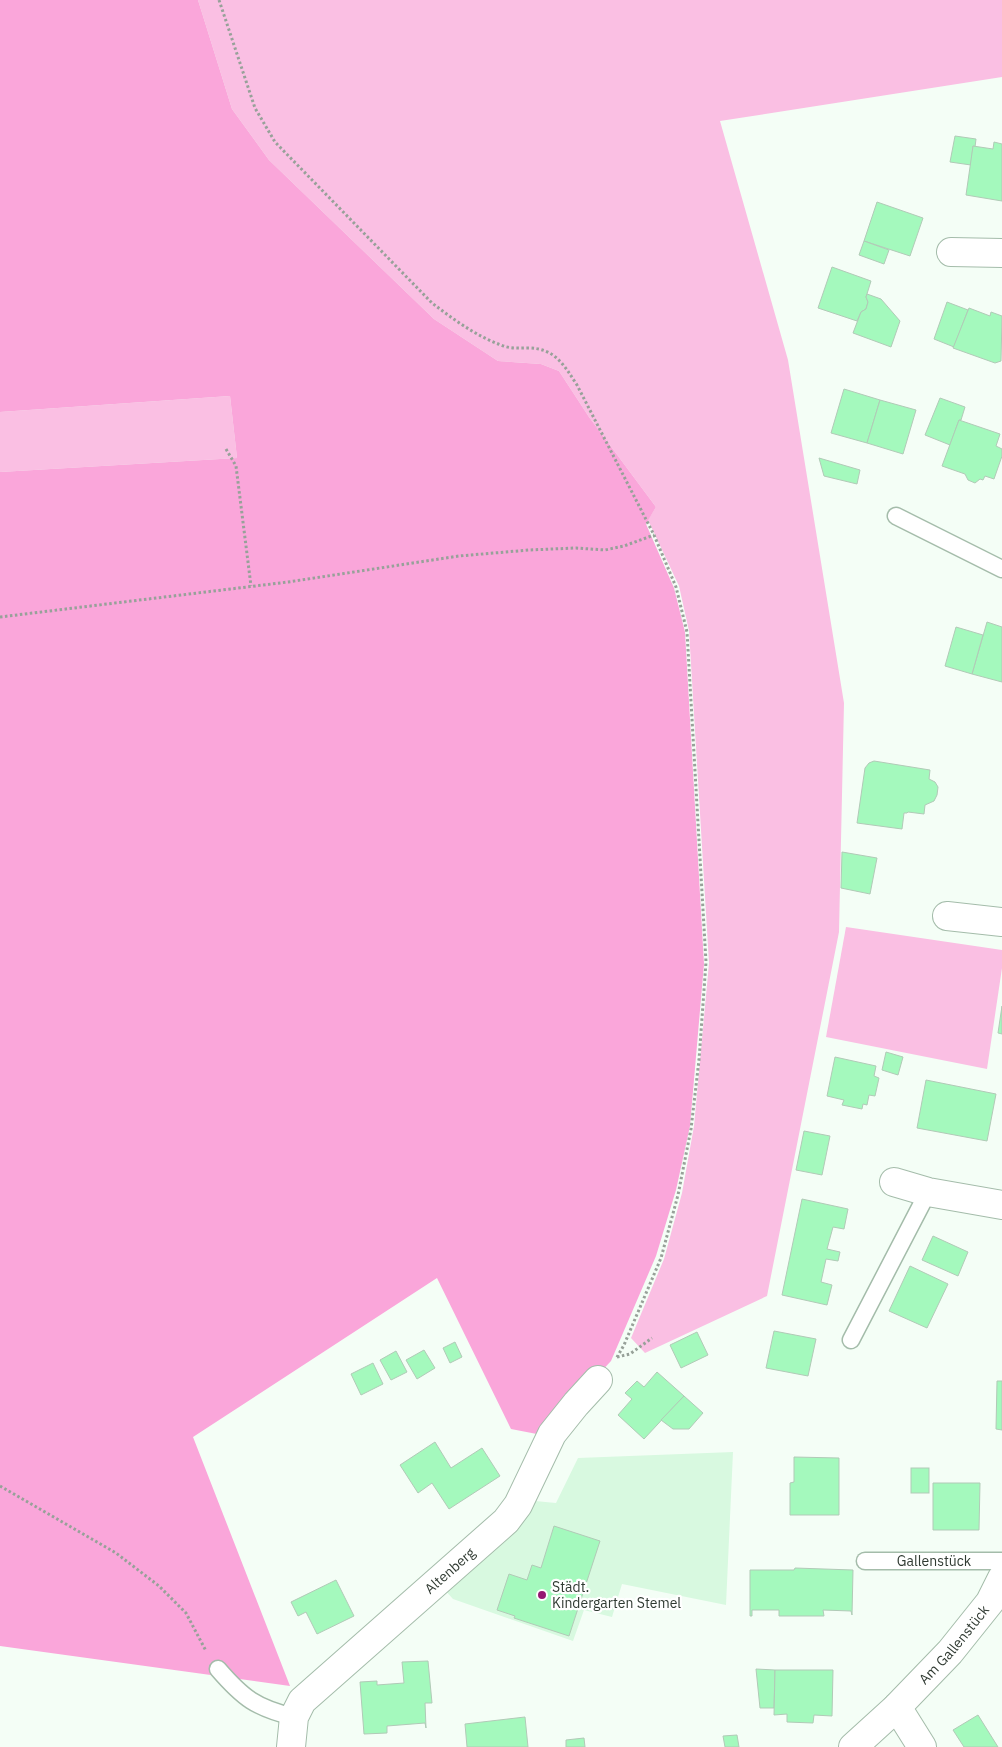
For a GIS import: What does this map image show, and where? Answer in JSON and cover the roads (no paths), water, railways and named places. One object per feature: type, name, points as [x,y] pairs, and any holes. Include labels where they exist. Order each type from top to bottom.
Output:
[{"type":"street","points":[[951,252],[1002,253]]},
{"type":"street","points":[[947,916],[1002,922]]},
{"type":"street","points":[[894,1182],[928,1192],[1002,1206]]},
{"type":"street","name":"Altenberg","points":[[292,1747],[294,1717],[302,1701],[506,1521],[518,1505],[552,1434],[598,1380]]},
{"type":"street","name":"Am Gallenstück","points":[[853,1747],[897,1707],[950,1652],[990,1602],[1002,1578]]},
{"type":"street","points":[[897,1707],[922,1747]]},
{"type":"lane","points":[[896,516],[1002,569]]},
{"type":"lane","points":[[852,1340],[928,1192]]},
{"type":"lane","name":"Gallenstück","points":[[865,1561],[1002,1561]]},
{"type":"lane","points":[[218,1669],[238,1692],[259,1706],[294,1717]]},
{"type":"place","name":"Städt. Kindergarten Stemel","points":[[542,1595]]}]
